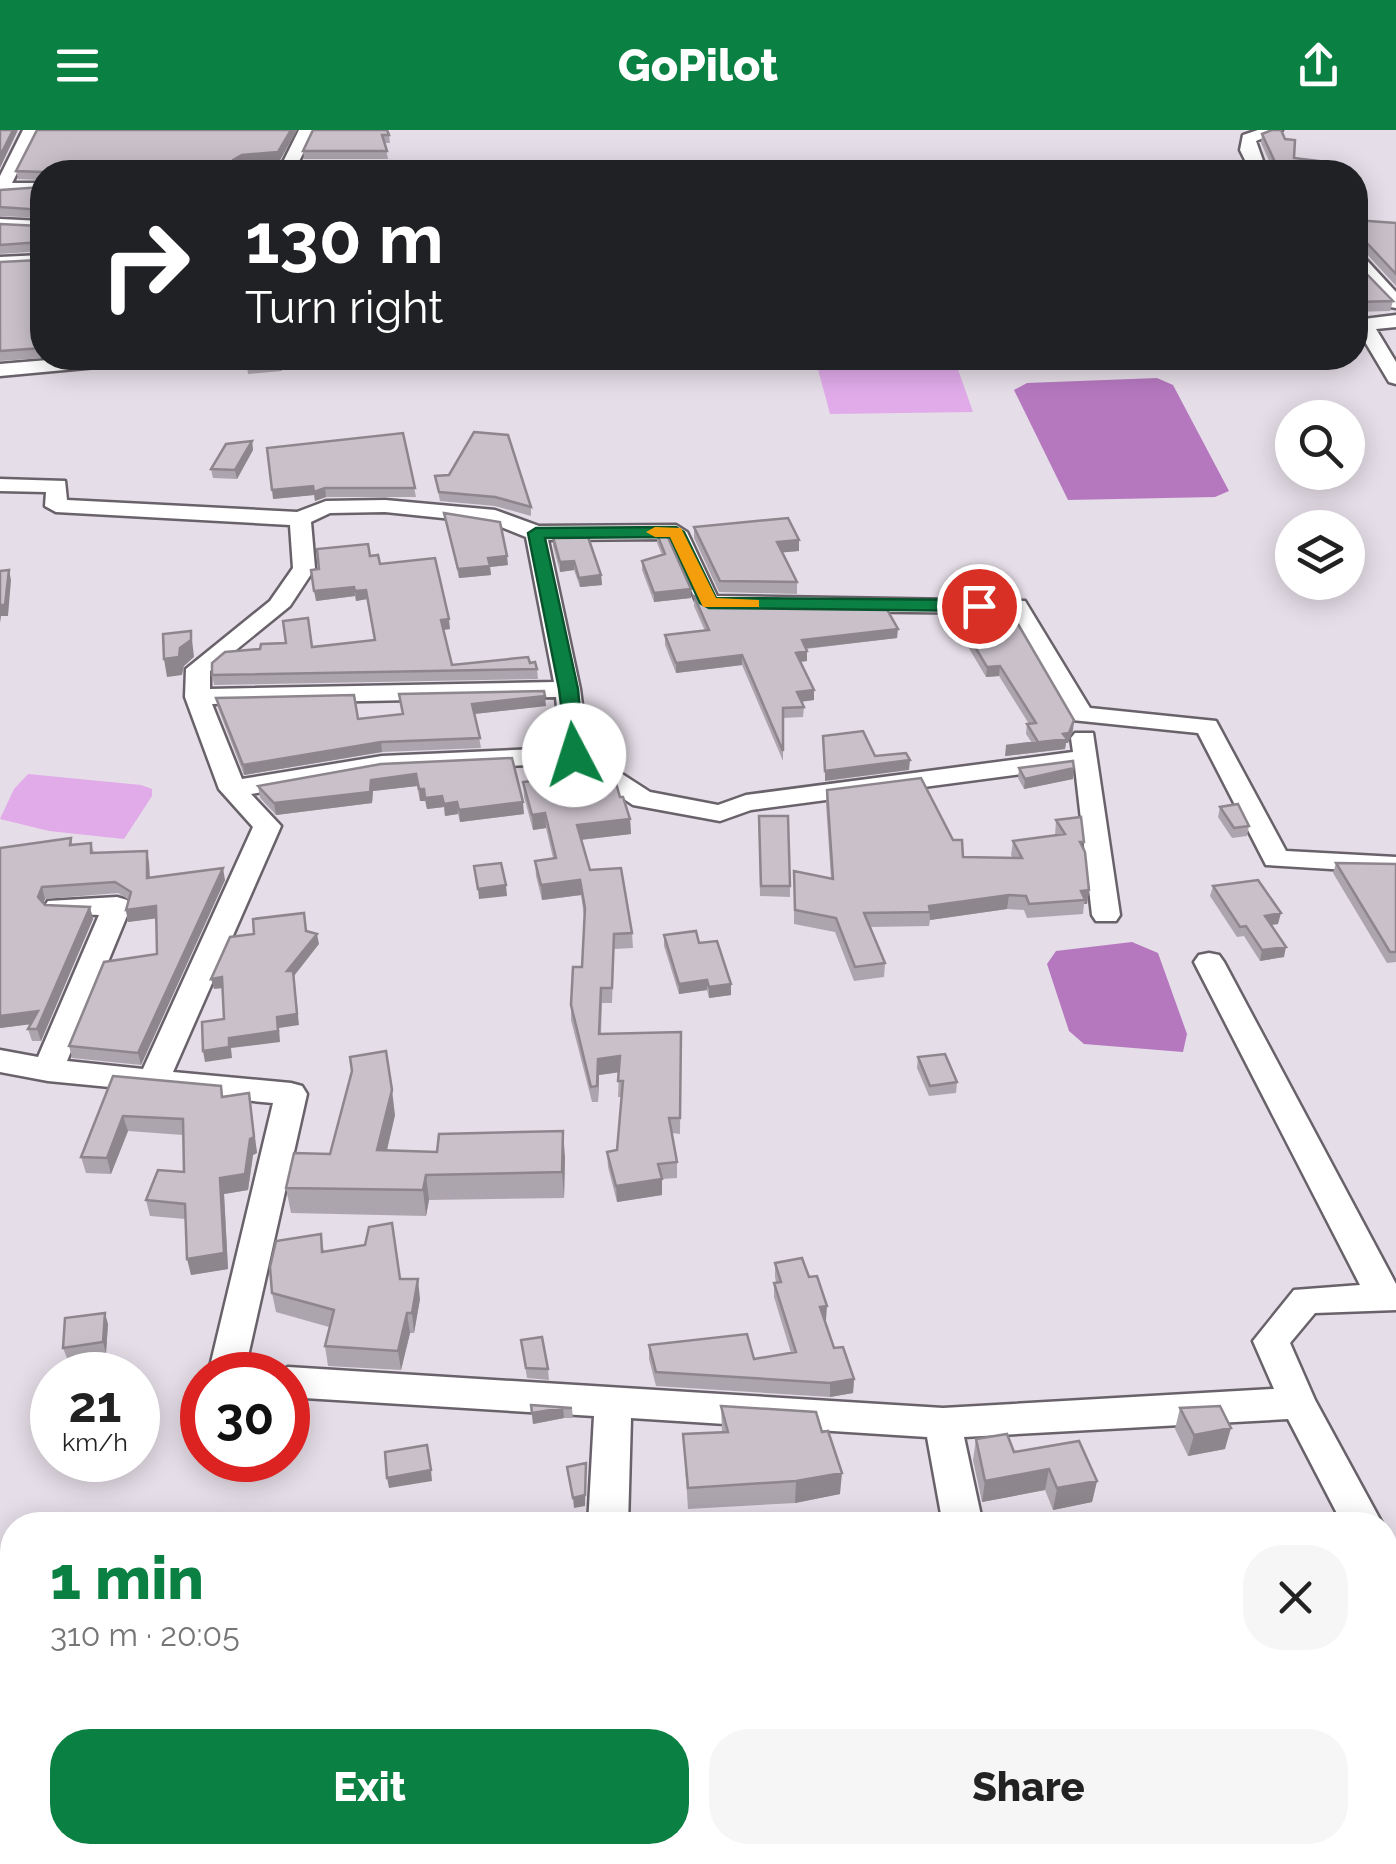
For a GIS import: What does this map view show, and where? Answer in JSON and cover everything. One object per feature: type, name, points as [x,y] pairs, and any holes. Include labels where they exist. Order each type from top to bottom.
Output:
[{"type":"street","points":[[292,160],[307,130]]},
{"type":"street","points":[[1253,160],[1248,138],[1274,130]]},
{"type":"street","points":[[0,141],[29,135]]},
{"type":"street","points":[[29,135],[1,190],[30,189]]},
{"type":"street","points":[[0,224],[30,225]]},
{"type":"street","points":[[0,262],[30,261]]},
{"type":"street","points":[[1368,272],[1396,303]]},
{"type":"street","points":[[1368,324],[1396,321]]},
{"type":"street","points":[[1368,332],[1396,378]]},
{"type":"street","points":[[0,370],[30,367]]},
{"type":"street","points":[[0,485],[57,486],[56,506],[300,518],[326,507],[385,506],[495,517],[536,533],[676,532],[709,603],[1017,606],[1081,715],[1106,915]]},
{"type":"street","points":[[154,1079],[267,826],[232,789],[196,697],[198,668],[278,606],[304,568],[300,518]]},
{"type":"street","points":[[536,533],[568,689],[574,755]]},
{"type":"street","points":[[196,697],[568,689]]},
{"type":"street","points":[[1081,715],[1207,726],[1276,859],[1396,865]]},
{"type":"street","points":[[232,789],[382,764],[574,755],[642,799],[720,813],[746,804],[1086,758]]},
{"type":"street","points":[[48,1070],[117,906],[58,907]]},
{"type":"street","points":[[1210,962],[1390,1297],[1306,1300],[1272,1341],[1298,1402],[1356,1512]]},
{"type":"street","points":[[0,1061],[48,1070],[291,1094],[231,1352]]},
{"type":"street","points":[[310,1383],[944,1423],[1298,1402]]},
{"type":"street","points":[[609,1512],[614,1404]]},
{"type":"street","points":[[944,1423],[961,1512]]},
{"type":"shaded area","points":[[818,370],[958,370],[973,412],[830,414]]},
{"type":"shaded area","points":[[1157,378],[1173,385],[1229,491],[1215,497],[1068,500],[1014,390],[1027,383]]},
{"type":"shaded area","points":[[28,774],[141,785],[152,789],[152,796],[124,839],[49,831],[0,819],[14,789]]},
{"type":"shaded area","points":[[1132,942],[1158,953],[1187,1034],[1183,1052],[1084,1044],[1069,1031],[1047,964],[1056,951]]},
{"type":"building","points":[[0,130],[13,130],[0,156]]},
{"type":"building","points":[[37,130],[291,130],[278,152],[242,155],[233,160],[30,160],[30,172],[16,171]]},
{"type":"building","points":[[313,130],[387,130],[389,135],[382,135],[387,151],[303,151]]},
{"type":"building","points":[[1281,130],[1285,139],[1295,140],[1294,158],[1310,160],[1274,160],[1262,134]]},
{"type":"building","points":[[30,188],[30,209],[0,207],[0,190]]},
{"type":"building","points":[[1368,221],[1396,223],[1396,274],[1368,244]]},
{"type":"building","points":[[0,224],[30,226],[30,243],[0,245]]},
{"type":"building","points":[[30,260],[30,349],[0,351],[0,262]]},
{"type":"building","points":[[1368,275],[1393,301],[1368,302]]},
{"type":"building","points":[[474,432],[508,435],[531,507],[495,497],[439,492],[435,476],[449,475]]},
{"type":"building","points":[[403,433],[415,488],[325,488],[314,492],[313,486],[272,490],[267,448]]},
{"type":"building","points":[[252,441],[235,470],[211,469],[226,444]]},
{"type":"building","points":[[444,513],[500,522],[507,556],[488,558],[490,566],[458,569]]},
{"type":"building","points":[[788,518],[799,540],[777,542],[797,582],[720,581],[694,527]]},
{"type":"building","points":[[666,533],[691,589],[654,593],[642,561],[665,554],[657,534]]},
{"type":"building","points":[[587,534],[601,575],[579,578],[574,561],[560,562],[553,537]]},
{"type":"building","points":[[368,544],[370,556],[378,555],[380,564],[435,558],[449,619],[441,620],[452,665],[528,657],[537,669],[212,675],[212,663],[225,652],[286,643],[283,621],[308,618],[312,647],[375,640],[366,590],[355,591],[354,587],[314,591],[311,570],[319,569],[317,549]]},
{"type":"building","points":[[9,570],[5,605],[0,605],[0,571]]},
{"type":"building","points":[[694,596],[709,604],[885,606],[898,629],[802,640],[807,651],[796,653],[814,690],[797,692],[804,707],[783,708],[783,751],[742,655],[676,663],[665,635],[709,630]]},
{"type":"building","points":[[1015,619],[1074,720],[1069,733],[1063,734],[1067,739],[1006,746],[1038,742],[1027,724],[1036,723],[1000,666],[987,667],[962,625]]},
{"type":"building","points":[[191,631],[191,640],[180,648],[179,657],[164,659],[163,634]]},
{"type":"building","points":[[544,691],[545,696],[472,704],[480,738],[381,742],[243,765],[216,698],[354,695],[358,719],[403,714],[399,694]]},
{"type":"building","points":[[863,731],[875,756],[906,753],[910,760],[825,771],[823,736]]},
{"type":"building","points":[[512,758],[523,802],[459,810],[457,802],[444,804],[442,796],[425,798],[416,774],[371,780],[370,792],[274,803],[258,786],[381,764]]},
{"type":"building","points":[[1073,761],[1074,768],[1025,779],[1019,768]]},
{"type":"building","points":[[600,773],[616,783],[630,819],[577,825],[590,870],[621,868],[632,933],[614,934],[612,988],[601,988],[599,1034],[681,1032],[680,1118],[669,1118],[677,1162],[658,1164],[662,1179],[616,1186],[607,1152],[617,1150],[623,1081],[618,1081],[620,1056],[598,1059],[597,1086],[591,1087],[571,1005],[573,967],[582,967],[585,908],[580,880],[541,885],[535,861],[556,858],[545,813],[532,815],[523,782]]},
{"type":"building","points":[[921,778],[953,840],[962,840],[963,857],[1022,858],[1013,841],[1065,834],[1056,820],[1081,817],[1084,842],[1080,842],[1085,852],[1089,890],[1081,891],[1085,900],[1029,904],[1026,896],[1009,895],[929,906],[930,912],[864,913],[885,963],[855,967],[836,918],[795,910],[794,871],[833,879],[827,790]]},
{"type":"building","points":[[1238,804],[1249,826],[1234,828],[1220,807]]},
{"type":"building","points":[[759,816],[788,816],[790,886],[761,886]]},
{"type":"building","points":[[71,838],[70,845],[91,843],[91,853],[147,851],[147,878],[223,868],[138,1053],[69,1046],[104,962],[157,954],[156,906],[126,910],[131,892],[115,882],[42,887],[38,897],[45,905],[90,907],[37,1029],[28,1029],[38,1011],[0,1016],[0,848]]},
{"type":"building","points":[[501,863],[506,885],[478,889],[474,866]]},
{"type":"building","points":[[1336,863],[1396,864],[1396,952],[1390,952]]},
{"type":"building","points":[[1258,880],[1281,913],[1265,916],[1286,947],[1262,950],[1246,926],[1240,927],[1213,886]]},
{"type":"building","points":[[304,913],[306,931],[317,934],[287,971],[293,971],[297,1014],[277,1017],[278,1031],[229,1038],[229,1047],[203,1051],[202,1022],[224,1019],[222,977],[211,979],[230,937],[254,934],[253,919]]},
{"type":"building","points":[[696,931],[699,943],[717,941],[731,984],[709,987],[707,980],[679,984],[664,935]]},
{"type":"building","points":[[386,1051],[392,1090],[377,1150],[437,1152],[439,1134],[563,1131],[562,1172],[426,1175],[423,1190],[286,1188],[294,1153],[330,1154],[352,1071],[350,1057]]},
{"type":"building","points":[[945,1054],[957,1082],[930,1086],[918,1057]]},
{"type":"building","points":[[113,1076],[221,1086],[222,1097],[249,1093],[254,1137],[250,1139],[245,1174],[220,1178],[224,1253],[187,1259],[185,1204],[146,1200],[158,1170],[184,1172],[183,1119],[123,1116],[107,1158],[81,1157]]},
{"type":"building","points":[[392,1223],[400,1279],[418,1279],[412,1313],[407,1313],[398,1351],[325,1346],[334,1310],[272,1293],[270,1267],[276,1241],[321,1234],[322,1252],[365,1245],[369,1227]]},
{"type":"building","points":[[802,1258],[809,1277],[817,1276],[827,1306],[820,1307],[834,1348],[843,1347],[854,1379],[830,1383],[656,1372],[649,1345],[747,1334],[754,1359],[796,1352],[774,1283],[781,1282],[775,1263]]},
{"type":"building","points":[[105,1313],[103,1342],[63,1348],[65,1318]]},
{"type":"building","points":[[542,1337],[548,1369],[526,1368],[521,1340]]},
{"type":"building","points":[[531,1405],[572,1408],[532,1413]]},
{"type":"building","points":[[721,1406],[816,1412],[822,1432],[828,1431],[842,1473],[796,1481],[688,1488],[683,1434],[728,1432]]},
{"type":"building","points":[[1220,1406],[1231,1428],[1194,1435],[1180,1408]]},
{"type":"building","points":[[1007,1434],[1014,1452],[1079,1441],[1097,1481],[1057,1488],[1049,1469],[985,1481],[976,1439]]},
{"type":"building","points":[[427,1445],[431,1470],[387,1478],[385,1452]]},
{"type":"building","points":[[586,1463],[585,1495],[573,1498],[567,1467]]},
{"type":"slow traffic","points":[[655,532],[676,532],[709,603],[753,604]]},
{"type":"route","points":[[574,755],[568,689],[536,533],[676,532],[709,603],[979,606]]}]
